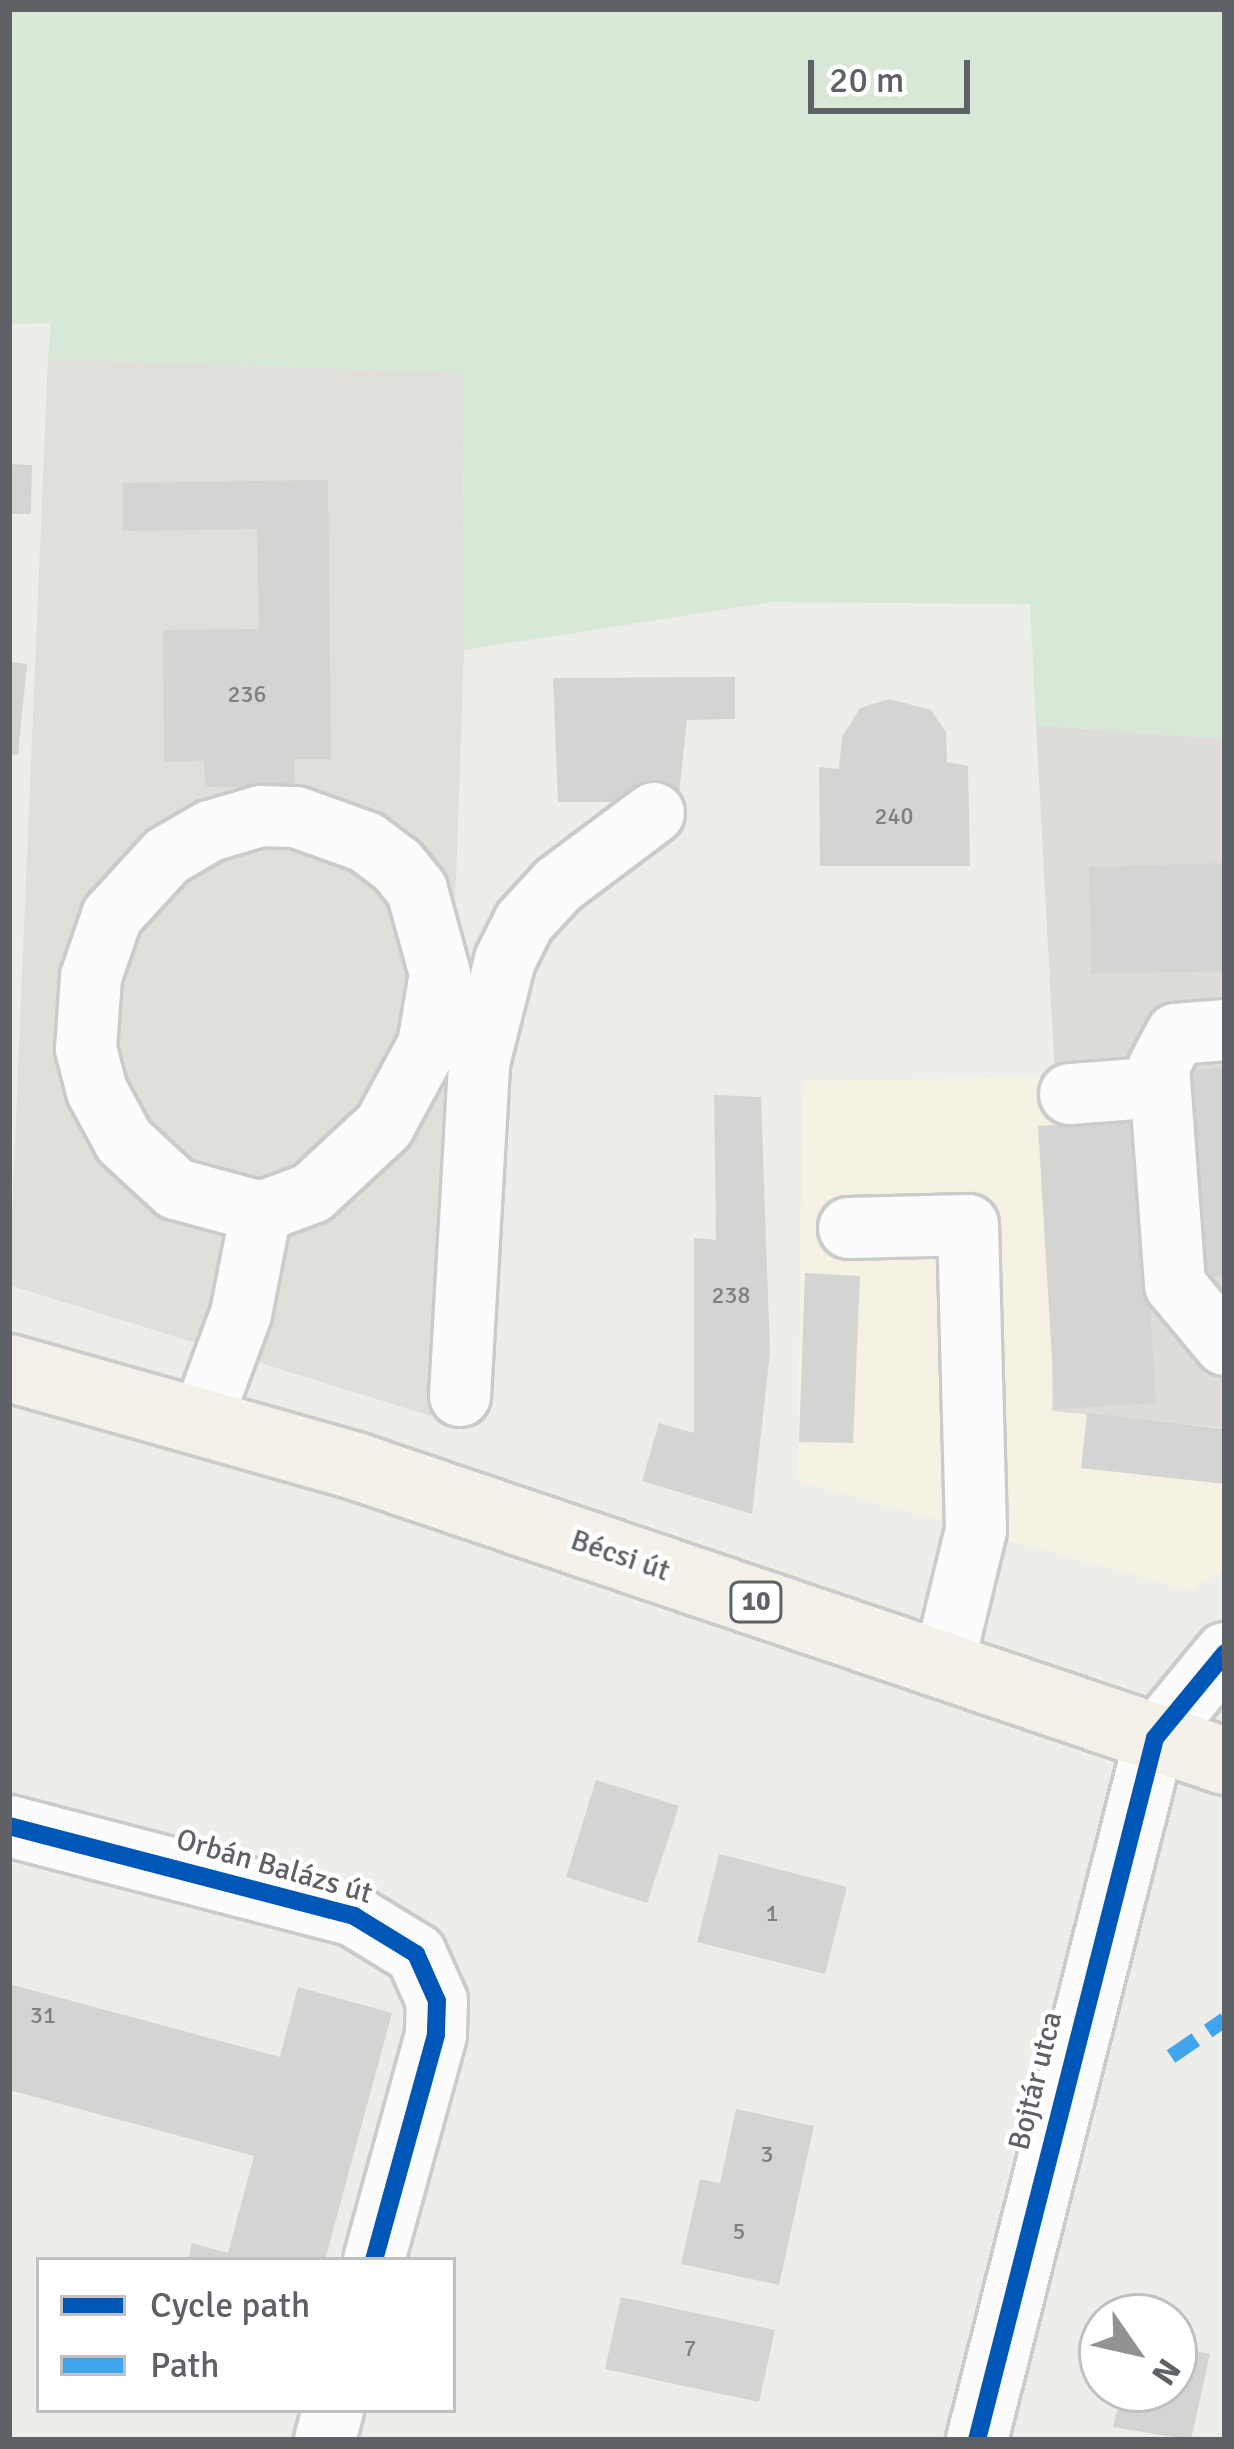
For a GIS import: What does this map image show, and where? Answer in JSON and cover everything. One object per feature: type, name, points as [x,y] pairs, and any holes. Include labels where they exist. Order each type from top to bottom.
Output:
[{"type":"main road","name":"Bécsi út","points":[[9,1368],[418,1487],[1225,1761]]},
{"type":"street","points":[[460,1396],[479,1063],[505,960],[524,922],[558,884],[654,813]]},
{"type":"street","points":[[261,816],[296,817],[366,842],[397,865],[417,890],[440,974],[428,1045],[384,1126],[312,1193],[261,1213],[176,1189],[124,1141],[97,1090],[86,1009],[102,940],[138,881],[210,831],[261,816]]},
{"type":"street","points":[[1225,1030],[1176,1034],[1159,1066],[1175,1285],[1225,1345]]},
{"type":"street","points":[[1070,1094],[1160,1087]]},
{"type":"street","points":[[201,1422],[241,1314],[261,1213]]},
{"type":"street","points":[[849,1228],[968,1225],[976,1530],[943,1666]]},
{"type":"street","points":[[1155,1738],[1225,1653]]},
{"type":"street","name":"Bojtár utca","points":[[976,2440],[1155,1738]]},
{"type":"street","name":"Orbán Balázs út","points":[[9,1826],[354,1916],[416,1954],[437,2001],[436,2035],[375,2257]]},
{"type":"shaded area","points":[[48,359],[463,373],[464,650],[438,1390],[431,1416],[9,1285]]},
{"type":"shaded area","points":[[1036,725],[1225,739],[1225,1428],[1052,1411],[1055,1077]]},
{"type":"shaded area","points":[[1055,1077],[1052,1411],[1225,1428],[1225,1569],[1190,1591],[797,1481],[803,1081]]},
{"type":"green space","points":[[9,9],[1225,9],[1225,739],[1036,725],[1030,604],[772,602],[464,650],[463,373],[48,359],[51,323],[9,324]]},
{"type":"building","points":[[9,464],[32,465],[31,514],[9,514]]},
{"type":"building","points":[[328,480],[331,759],[294,759],[295,786],[205,787],[204,761],[164,762],[163,630],[259,629],[257,529],[123,531],[123,483]]},
{"type":"building","points":[[9,662],[27,664],[18,755],[9,754]]},
{"type":"building","points":[[735,677],[735,719],[687,720],[678,802],[558,802],[553,678]]},
{"type":"building","points":[[889,699],[931,710],[946,732],[947,762],[968,766],[970,866],[820,866],[819,767],[839,769],[842,737],[860,708]]},
{"type":"building","points":[[1225,863],[1225,971],[1091,974],[1089,867]]},
{"type":"building","points":[[1225,1067],[1225,1276],[1198,1278],[1178,1072]]},
{"type":"building","points":[[714,1095],[761,1097],[770,1353],[752,1514],[642,1481],[659,1423],[694,1433],[694,1238],[716,1240]]},
{"type":"building","points":[[1138,1120],[1156,1403],[1055,1409],[1038,1126]]},
{"type":"building","points":[[805,1273],[860,1276],[853,1443],[799,1442]]},
{"type":"building","points":[[1087,1413],[1225,1429],[1225,1484],[1081,1468]]},
{"type":"building","points":[[596,1780],[679,1806],[647,1903],[566,1877]]},
{"type":"building","points":[[719,1854],[847,1887],[825,1974],[697,1942]]},
{"type":"building","points":[[9,1984],[280,2057],[298,1987],[392,2013],[326,2257],[189,2257],[192,2243],[228,2253],[254,2156],[9,2090]]},
{"type":"building","points":[[736,2109],[814,2126],[779,2285],[681,2264],[700,2179],[720,2183]]},
{"type":"building","points":[[621,2297],[775,2330],[759,2402],[605,2369]]},
{"type":"building","points":[[1198,2351],[1210,2354],[1198,2408]]},
{"type":"building","points":[[1116,2413],[1197,2413],[1191,2440],[1113,2427]]},
{"type":"marked path","points":[[1171,2056],[1225,2019]]},
{"type":"cycle path","points":[[977,2440],[1155,1738],[1225,1653]]},
{"type":"cycle path","points":[[9,1826],[354,1916],[416,1954],[437,2001],[436,2035],[375,2257]]}]
